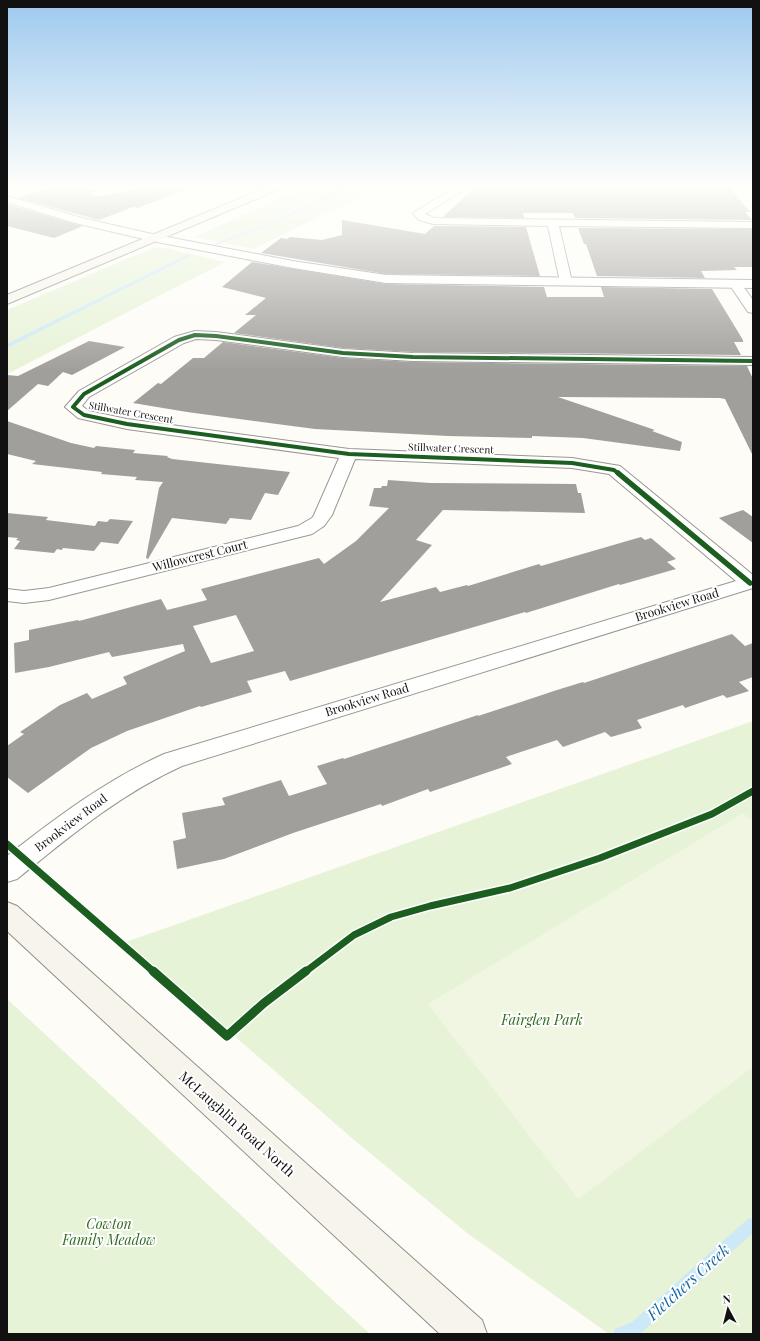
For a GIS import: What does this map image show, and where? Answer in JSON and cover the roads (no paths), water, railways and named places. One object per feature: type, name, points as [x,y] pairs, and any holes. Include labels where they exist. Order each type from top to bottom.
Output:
[{"type":"main road","points":[[7,300],[136,247]]},
{"type":"main road","name":"McLaughlin Road North","points":[[7,914],[460,1328]]},
{"type":"street","points":[[199,247],[284,264],[386,279],[753,284]]},
{"type":"street","points":[[558,247],[566,282]]},
{"type":"street","points":[[736,284],[753,309]]},
{"type":"street","name":"Stillwater Crescent","points":[[752,582],[614,470],[572,463],[349,454],[127,424],[84,415],[73,407],[84,394],[179,340],[195,335],[216,336],[343,353],[413,357],[753,361]]},
{"type":"street","name":"Willowcrest Court","points":[[7,595],[24,597],[49,594],[305,530],[318,522],[323,515],[349,454]]},
{"type":"street","name":"Brookview Road","points":[[7,871],[123,784],[155,767],[173,760],[752,582]]},
{"type":"waterway","points":[[7,346],[190,255]]},
{"type":"waterway","name":"Fletchers Creek","points":[[620,1334],[637,1327],[753,1224]]},
{"type":"park label","name":"Fairglen Park","points":[[542,1020]]},
{"type":"park label","name":"Cowton Family Meadow","points":[[109,1232]]}]
